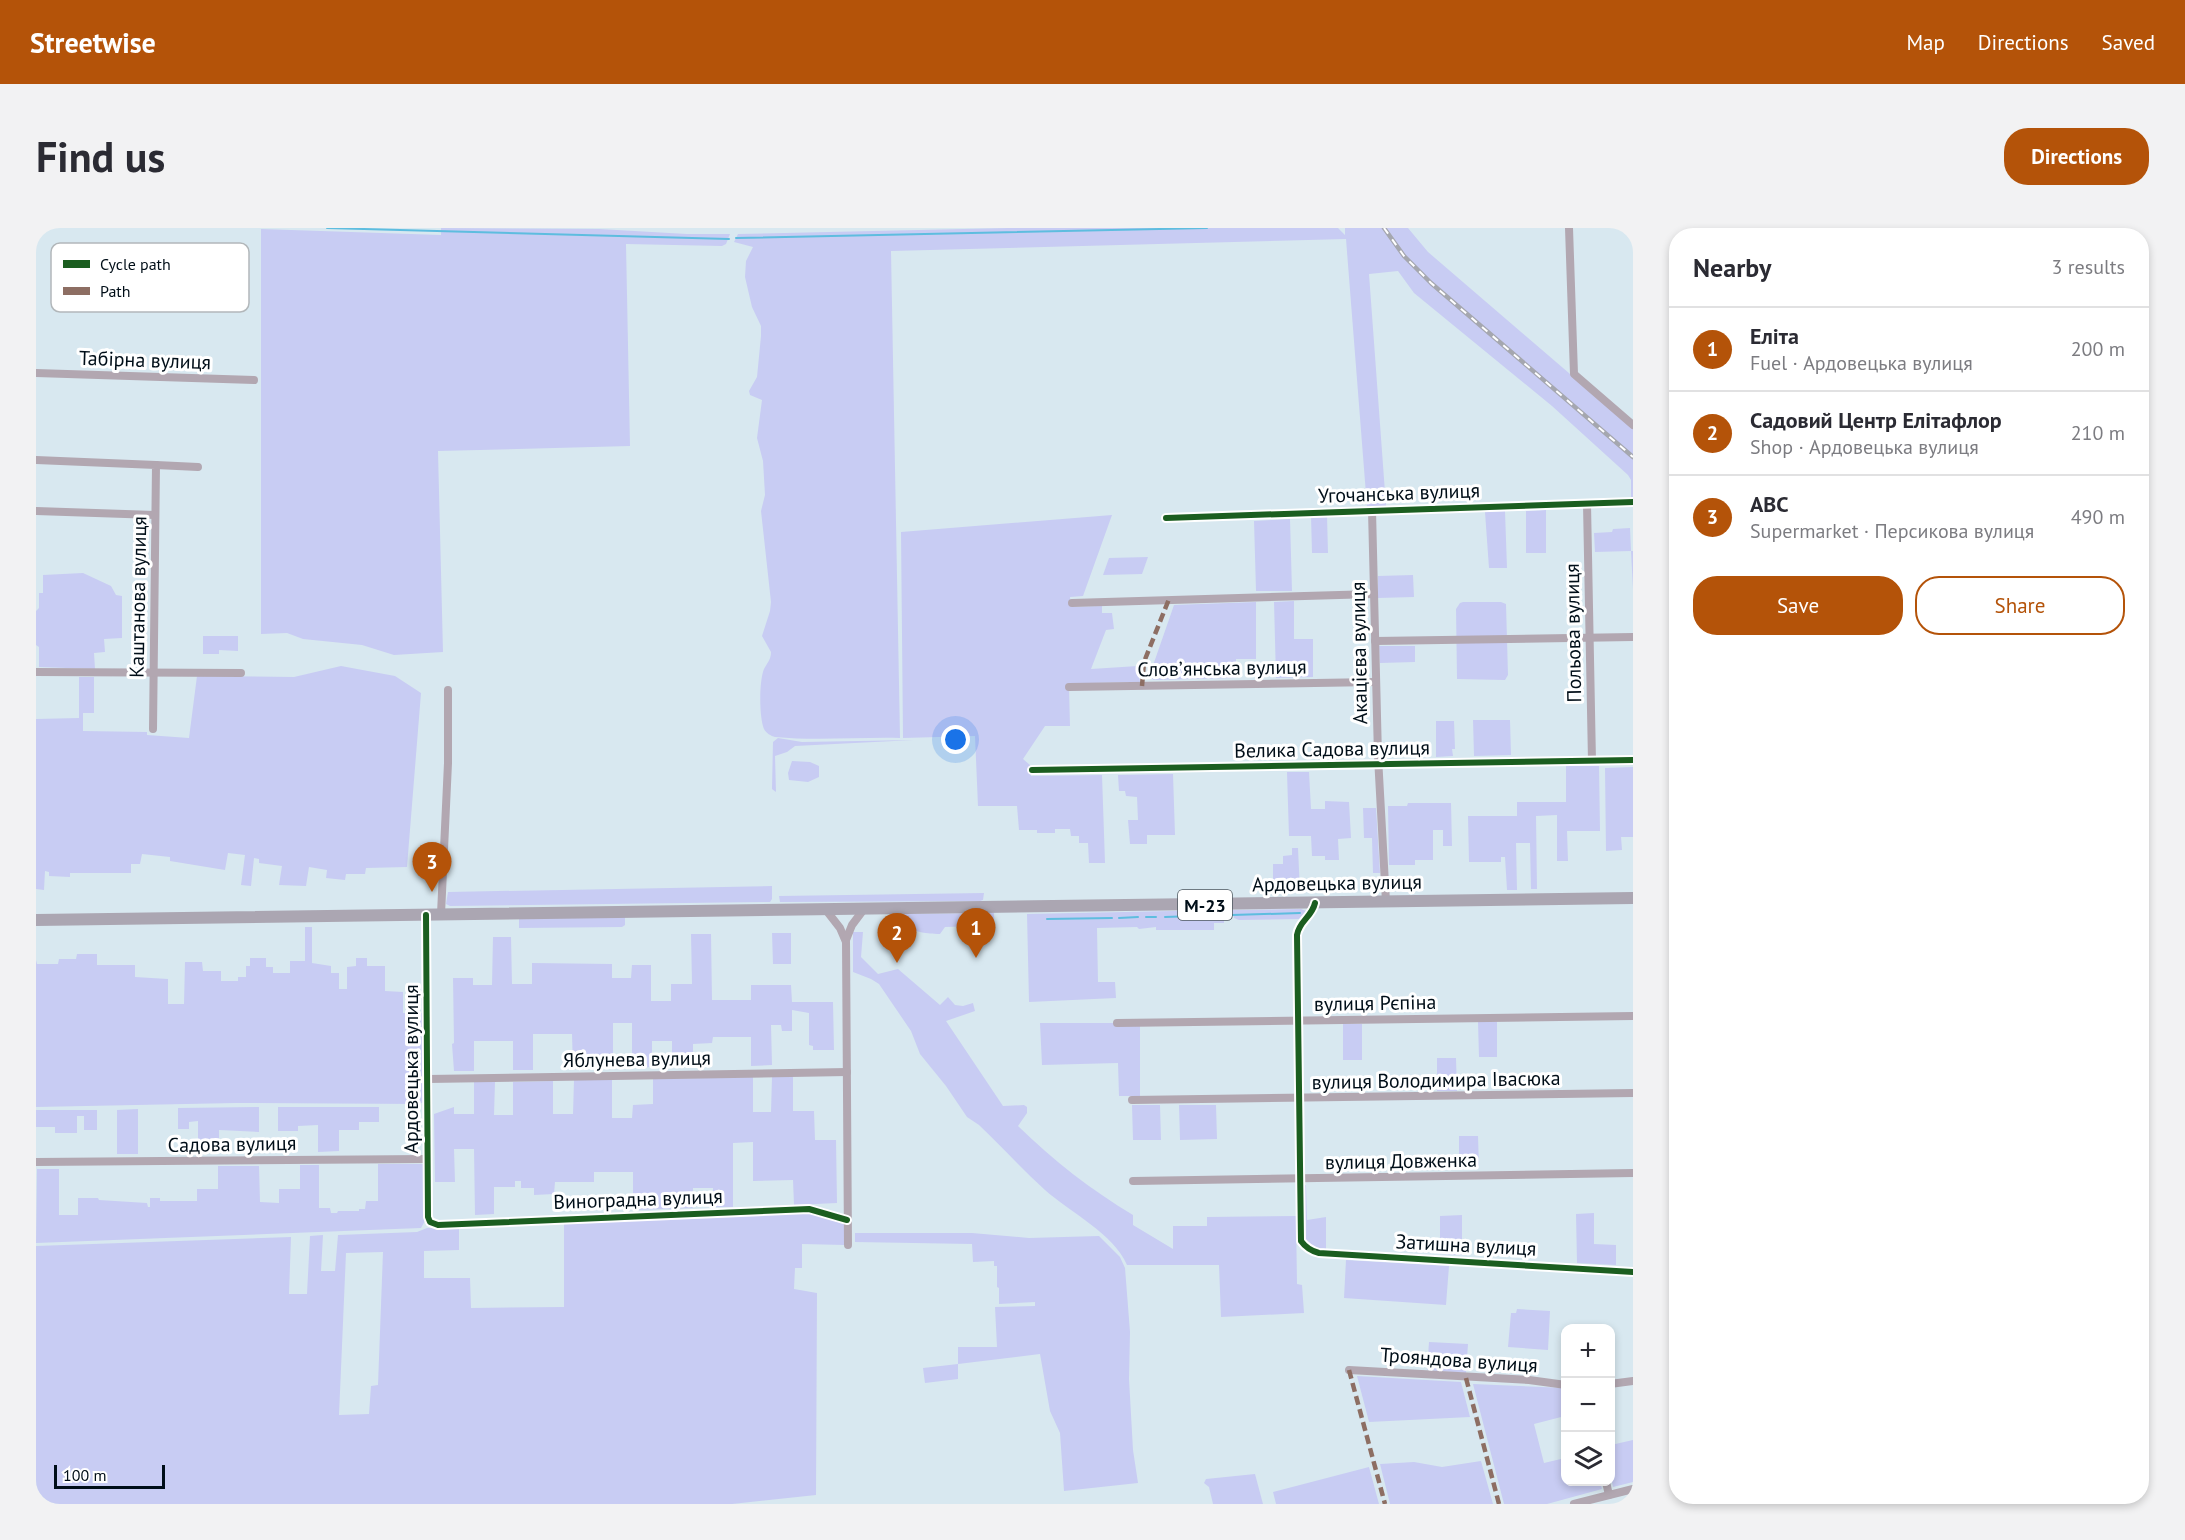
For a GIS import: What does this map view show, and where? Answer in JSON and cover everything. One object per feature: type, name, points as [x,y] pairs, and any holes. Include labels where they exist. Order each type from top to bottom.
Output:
[{"type":"highway","name":"Ардовецька вулиця","points":[[36,920],[1633,898]]},
{"type":"street","points":[[1569,228],[1574,374],[1633,425]]},
{"type":"street","name":"Табірна вулиця","points":[[36,373],[254,380]]},
{"type":"street","points":[[36,460],[198,467]]},
{"type":"street","name":"Каштанова вулиця","points":[[153,729],[156,465]]},
{"type":"street","name":"Угочанська вулиця","points":[[1166,518],[1633,502]]},
{"type":"street","name":"Польова вулиця","points":[[1587,504],[1592,761]]},
{"type":"street","name":"Акацієва вулиця","points":[[1372,510],[1377,757],[1386,902]]},
{"type":"street","points":[[36,511],[155,515]]},
{"type":"street","points":[[1072,603],[1374,594]]},
{"type":"street","points":[[1375,640],[1633,637]]},
{"type":"street","points":[[36,672],[241,674]]},
{"type":"street","name":"Словʼянська вулиця","points":[[1069,687],[1376,682]]},
{"type":"street","points":[[441,914],[448,763],[448,690]]},
{"type":"street","name":"Велика Садова вулиця","points":[[1032,770],[1633,760]]},
{"type":"street","points":[[1300,1179],[1297,931],[1301,923],[1310,915],[1315,903]]},
{"type":"street","points":[[848,1245],[845,1072],[846,942],[850,929],[864,909]]},
{"type":"street","points":[[826,910],[840,928],[846,942]]},
{"type":"street","name":"Ардовецька вулиця","points":[[426,915],[427,1159],[430,1222]]},
{"type":"street","name":"вулиця Рєпіна","points":[[1117,1023],[1633,1016]]},
{"type":"street","name":"Яблунева вулиця","points":[[428,1079],[845,1072]]},
{"type":"street","name":"вулиця Володимира Івасюка","points":[[1132,1100],[1633,1093]]},
{"type":"street","name":"Садова вулиця","points":[[36,1162],[427,1159]]},
{"type":"street","name":"вулиця Довженка","points":[[1133,1181],[1633,1173]]},
{"type":"street","name":"Затишна вулиця","points":[[1300,1179],[1301,1241],[1307,1249],[1319,1253],[1633,1272]]},
{"type":"street","name":"Виноградна вулиця","points":[[430,1222],[438,1225],[809,1209],[847,1220]]},
{"type":"street","name":"Трояндова вулиця","points":[[1349,1370],[1529,1380],[1561,1384]]},
{"type":"street","points":[[1615,1383],[1633,1381]]},
{"type":"street","points":[[1607,1486],[1609,1495]]},
{"type":"street","points":[[1574,1504],[1633,1489]]},
{"type":"shaded area","points":[[441,228],[599,229],[730,234],[726,244],[722,246],[626,244],[630,446],[438,451],[443,652],[394,655],[362,645],[303,639],[287,633],[261,634],[261,229],[441,235]]},
{"type":"shaded area","points":[[1008,228],[1338,228],[1345,235],[1345,228],[1408,228],[1428,252],[1633,428],[1633,498],[1631,498],[1631,480],[1628,475],[1552,406],[1414,293],[1398,271],[1369,274],[1386,506],[1367,507],[1346,239],[891,251],[900,738],[806,739],[772,736],[764,729],[760,708],[762,675],[771,652],[762,636],[771,602],[761,511],[765,495],[763,461],[757,438],[762,400],[750,395],[749,391],[757,377],[761,326],[752,307],[745,277],[746,261],[753,247],[734,242],[738,234]]},
{"type":"shaded area","points":[[1546,510],[1546,553],[1526,553],[1526,511]]},
{"type":"shaded area","points":[[1505,511],[1507,568],[1489,568],[1485,512]]},
{"type":"shaded area","points":[[1112,515],[1083,596],[1070,597],[1071,607],[1102,606],[1102,613],[1112,613],[1114,629],[1106,630],[1091,669],[1138,666],[1140,682],[1093,683],[1069,687],[1070,726],[1045,726],[1023,759],[1030,765],[1031,776],[1102,775],[1105,863],[1089,863],[1088,843],[1079,843],[1079,836],[1071,836],[1070,829],[1055,829],[1055,833],[1019,830],[1017,806],[978,806],[975,736],[903,738],[901,532]]},
{"type":"shaded area","points":[[1327,515],[1328,553],[1312,553],[1311,516]]},
{"type":"shaded area","points":[[1290,519],[1292,591],[1256,591],[1254,521]]},
{"type":"shaded area","points":[[1630,528],[1631,551],[1595,552],[1594,533]]},
{"type":"shaded area","points":[[1631,551],[1633,551],[1633,589]]},
{"type":"shaded area","points":[[1148,557],[1142,574],[1103,575],[1109,558]]},
{"type":"shaded area","points":[[83,573],[111,586],[116,595],[122,596],[122,638],[104,639],[105,652],[94,653],[95,669],[39,667],[39,647],[36,645],[36,611],[39,608],[39,593],[43,593],[43,575]]},
{"type":"shaded area","points":[[1413,575],[1414,597],[1378,598],[1378,576]]},
{"type":"shaded area","points":[[1294,601],[1294,639],[1313,639],[1313,677],[1276,678],[1274,602]]},
{"type":"shaded area","points":[[1256,602],[1256,659],[1236,659],[1236,678],[1154,680],[1149,677],[1174,605]]},
{"type":"shaded area","points":[[1463,602],[1506,604],[1508,675],[1505,680],[1457,679],[1456,609]]},
{"type":"shaded area","points":[[203,636],[238,636],[238,651],[219,650],[219,654],[203,654]]},
{"type":"shaded area","points":[[1379,646],[1415,646],[1415,662],[1380,663]]},
{"type":"shaded area","points":[[341,666],[395,676],[421,693],[407,867],[366,868],[365,874],[346,874],[345,880],[326,878],[327,870],[309,867],[306,886],[279,885],[282,866],[259,863],[259,859],[254,858],[251,886],[241,885],[245,855],[228,853],[225,870],[170,861],[170,857],[142,854],[140,864],[131,864],[131,873],[70,873],[70,877],[49,876],[49,872],[45,871],[44,890],[36,889],[36,719],[79,718],[79,677],[94,677],[94,713],[83,713],[83,731],[147,732],[147,735],[189,738],[197,676],[294,677]]},
{"type":"shaded area","points":[[1473,720],[1510,720],[1511,755],[1474,756]]},
{"type":"shaded area","points":[[1436,721],[1454,721],[1453,756],[1436,757]]},
{"type":"shaded area","points":[[778,738],[802,742],[914,740],[795,746],[775,756],[776,792],[772,789],[773,742]]},
{"type":"shaded area","points":[[792,761],[810,762],[819,766],[819,777],[808,782],[789,780],[788,773]]},
{"type":"shaded area","points":[[1566,766],[1599,766],[1600,831],[1567,831],[1568,861],[1557,861],[1557,815],[1536,816],[1537,889],[1531,889],[1530,843],[1516,843],[1517,890],[1507,890],[1505,857],[1501,857],[1501,862],[1469,862],[1468,816],[1517,816],[1517,802],[1566,802]]},
{"type":"shaded area","points":[[1633,767],[1633,837],[1621,837],[1622,850],[1606,851],[1605,768]]},
{"type":"shaded area","points":[[1287,772],[1309,772],[1311,809],[1325,809],[1325,801],[1349,802],[1351,838],[1338,839],[1339,860],[1325,860],[1325,856],[1312,856],[1311,836],[1289,836]]},
{"type":"shaded area","points":[[1173,774],[1175,835],[1147,835],[1147,844],[1130,844],[1128,820],[1138,820],[1137,797],[1126,796],[1125,791],[1119,791],[1118,775]]},
{"type":"shaded area","points":[[1408,803],[1451,803],[1452,846],[1443,846],[1443,830],[1433,830],[1433,860],[1415,860],[1415,865],[1389,865],[1388,806],[1407,806]]},
{"type":"shaded area","points":[[1363,808],[1376,808],[1380,873],[1373,873],[1372,838],[1364,838]]},
{"type":"shaded area","points":[[1292,848],[1298,848],[1300,892],[1273,893],[1273,864],[1283,864],[1283,856],[1292,855]]},
{"type":"shaded area","points":[[772,886],[770,902],[450,906],[446,904],[448,892]]},
{"type":"shaded area","points":[[984,893],[983,900],[980,901],[780,902],[779,896]]},
{"type":"shaded area","points":[[1301,909],[1306,911],[1299,919],[1239,920],[1234,918],[1232,910]]},
{"type":"shaded area","points":[[1221,910],[1224,923],[1214,923],[1214,930],[1156,930],[1156,927],[1097,928],[1098,982],[1115,982],[1116,998],[1029,1002],[1027,914]]},
{"type":"shaded area","points":[[994,913],[993,928],[985,934],[978,926],[945,927],[940,934],[922,932],[910,929],[896,919],[902,914]]},
{"type":"shaded area","points":[[625,917],[625,925],[622,927],[519,928],[519,918]]},
{"type":"shaded area","points":[[305,927],[312,927],[312,963],[331,966],[331,973],[339,973],[339,989],[347,989],[347,967],[356,966],[356,958],[367,958],[367,966],[385,966],[385,991],[403,992],[403,1013],[422,1013],[424,1102],[419,1104],[236,1103],[36,1107],[36,960],[37,964],[58,964],[59,959],[76,959],[77,954],[97,954],[97,965],[135,965],[135,977],[168,979],[168,1004],[184,1004],[185,962],[202,962],[203,971],[221,971],[221,981],[238,981],[238,977],[246,977],[246,966],[250,966],[250,958],[266,958],[266,967],[273,967],[273,973],[290,973],[290,961],[305,961]]},
{"type":"shaded area","points":[[853,932],[863,932],[861,957],[878,974],[898,969],[940,1005],[948,997],[955,1005],[963,1006],[973,1003],[975,1011],[946,1021],[1003,1106],[1024,1105],[1027,1107],[1027,1113],[1018,1126],[1073,1174],[1133,1215],[1133,1225],[1173,1249],[1173,1226],[1207,1226],[1207,1217],[1296,1216],[1297,1284],[1302,1285],[1304,1313],[1221,1317],[1219,1265],[1127,1265],[1121,1254],[1102,1233],[1045,1190],[979,1125],[967,1117],[920,1054],[911,1031],[879,984],[853,972]]},
{"type":"shaded area","points":[[772,933],[791,933],[791,964],[773,964]]},
{"type":"shaded area","points":[[691,934],[711,934],[712,1000],[751,1000],[751,985],[791,985],[792,1002],[833,1002],[834,1050],[813,1050],[813,1046],[809,1045],[809,1013],[792,1010],[792,1031],[782,1031],[781,1025],[771,1025],[772,1065],[751,1066],[751,1037],[713,1037],[712,1043],[693,1044],[693,1066],[672,1067],[672,1041],[652,1041],[652,1067],[632,1068],[632,1023],[613,1023],[613,1068],[573,1069],[572,1034],[533,1034],[533,1070],[513,1070],[513,1041],[474,1041],[474,1071],[454,1071],[453,978],[473,978],[473,985],[492,985],[493,937],[511,937],[512,984],[532,984],[532,963],[612,964],[612,978],[631,978],[632,965],[651,965],[651,1001],[671,1001],[671,984],[692,984]]},
{"type":"shaded area","points":[[1478,1022],[1497,1022],[1497,1057],[1479,1057]]},
{"type":"shaded area","points":[[1040,1023],[1140,1025],[1140,1096],[1119,1096],[1118,1063],[1042,1065]]},
{"type":"shaded area","points":[[1343,1024],[1362,1024],[1362,1060],[1343,1060]]},
{"type":"shaded area","points":[[1437,1058],[1456,1058],[1457,1091],[1437,1091]]},
{"type":"shaded area","points":[[793,1076],[793,1111],[814,1111],[815,1140],[836,1140],[837,1203],[794,1205],[793,1180],[753,1181],[753,1142],[733,1143],[733,1207],[713,1207],[713,1188],[693,1188],[693,1208],[633,1210],[633,1172],[594,1172],[594,1182],[555,1182],[554,1194],[534,1195],[534,1188],[521,1188],[521,1181],[515,1181],[515,1187],[494,1187],[494,1214],[475,1215],[474,1149],[454,1149],[455,1182],[435,1182],[434,1114],[454,1107],[454,1114],[474,1114],[474,1082],[495,1082],[494,1115],[513,1115],[513,1082],[553,1081],[553,1114],[573,1114],[574,1080],[612,1079],[612,1118],[632,1118],[633,1105],[653,1104],[653,1079],[753,1077],[753,1112],[771,1112],[772,1077]]},
{"type":"shaded area","points":[[1132,1105],[1160,1105],[1161,1140],[1133,1140]]},
{"type":"shaded area","points":[[1179,1105],[1216,1105],[1217,1139],[1180,1140]]},
{"type":"shaded area","points":[[259,1107],[259,1132],[219,1130],[219,1152],[198,1152],[198,1121],[189,1122],[189,1129],[178,1129],[178,1108]]},
{"type":"shaded area","points":[[278,1107],[379,1107],[379,1122],[359,1122],[359,1130],[339,1130],[339,1151],[318,1152],[318,1125],[298,1126],[298,1131],[278,1131]]},
{"type":"shaded area","points":[[138,1109],[138,1154],[117,1154],[117,1110]]},
{"type":"shaded area","points":[[36,1110],[97,1110],[97,1130],[84,1130],[84,1116],[77,1116],[77,1133],[55,1133],[55,1127],[36,1127]]},
{"type":"shaded area","points":[[1459,1136],[1478,1136],[1479,1168],[1459,1168]]},
{"type":"shaded area","points":[[378,1164],[424,1164],[426,1219],[421,1228],[36,1243],[37,1169],[59,1169],[59,1215],[78,1215],[78,1198],[147,1203],[148,1207],[150,1207],[150,1198],[160,1198],[160,1201],[197,1201],[197,1189],[218,1189],[218,1166],[259,1166],[260,1202],[279,1203],[279,1189],[300,1189],[300,1165],[319,1165],[319,1208],[330,1208],[331,1213],[337,1213],[338,1211],[359,1211],[359,1209],[365,1209],[366,1201],[378,1201]]},
{"type":"shaded area","points":[[1303,1185],[1306,1185],[1307,1220],[1326,1217],[1326,1249],[1313,1247],[1304,1239]]},
{"type":"shaded area","points":[[813,1212],[844,1221],[845,1245],[802,1244],[802,1268],[795,1268],[794,1289],[817,1293],[816,1495],[732,1504],[36,1504],[36,1246],[291,1237],[289,1294],[307,1294],[310,1236],[323,1235],[321,1271],[335,1271],[338,1235],[417,1232],[427,1228],[459,1226],[459,1250],[424,1251],[424,1278],[470,1278],[471,1308],[564,1307],[564,1222]],"holes":[[[383,1252],[378,1385],[371,1386],[369,1414],[339,1415],[346,1253]]]},
{"type":"shaded area","points":[[1594,1213],[1594,1244],[1616,1245],[1616,1265],[1577,1263],[1576,1214]]},
{"type":"shaded area","points":[[1462,1215],[1462,1255],[1440,1254],[1440,1216]]},
{"type":"shaded area","points":[[855,1233],[972,1233],[1029,1238],[1099,1236],[1120,1257],[1125,1268],[1130,1332],[1129,1379],[1133,1450],[1138,1483],[1064,1491],[1060,1433],[1050,1411],[1040,1354],[958,1364],[958,1347],[997,1347],[995,1307],[1035,1306],[1035,1302],[999,1304],[997,1266],[994,1266],[994,1261],[973,1262],[972,1244],[855,1242]]},
{"type":"shaded area","points":[[1346,1260],[1449,1266],[1446,1305],[1344,1298]]},
{"type":"shaded area","points":[[1517,1309],[1550,1311],[1548,1350],[1508,1347],[1511,1313],[1516,1313]]},
{"type":"shaded area","points":[[1429,1342],[1468,1344],[1466,1373],[1427,1370]]},
{"type":"shaded area","points":[[958,1364],[958,1379],[925,1383],[923,1368]]},
{"type":"shaded area","points":[[1357,1376],[1461,1382],[1470,1417],[1369,1422]]},
{"type":"shaded area","points":[[1473,1384],[1561,1388],[1561,1417],[1534,1424],[1544,1463],[1561,1459],[1561,1486],[1601,1486],[1602,1489],[1547,1504],[1504,1504]]},
{"type":"shaded area","points":[[1633,1440],[1633,1482],[1613,1487],[1615,1486],[1615,1444]]},
{"type":"shaded area","points":[[1481,1461],[1493,1504],[1390,1504],[1380,1464],[1414,1462],[1442,1467]]},
{"type":"shaded area","points":[[1369,1467],[1379,1504],[1276,1504],[1273,1492]]},
{"type":"shaded area","points":[[1255,1474],[1263,1504],[1213,1504],[1209,1487],[1204,1483],[1206,1479]]},
{"type":"waterway","points":[[327,228],[729,239]]},
{"type":"waterway","points":[[736,238],[1207,228]]},
{"type":"waterway","points":[[1232,915],[1300,913]]},
{"type":"waterway","points":[[1165,917],[1224,915]]},
{"type":"waterway","points":[[1119,918],[1138,917]]},
{"type":"waterway","points":[[1146,917],[1156,917]]},
{"type":"waterway","points":[[1047,919],[1112,918]]},
{"type":"railway","points":[[1384,228],[1404,256],[1431,283],[1633,457]]},
{"type":"marked path","points":[[1142,686],[1144,662],[1169,599]]},
{"type":"marked path","points":[[1349,1370],[1385,1504]]},
{"type":"marked path","points":[[1466,1378],[1499,1504]]},
{"type":"cycle path","points":[[1166,518],[1633,502]]},
{"type":"cycle path","points":[[1032,770],[1633,760]]},
{"type":"cycle path","points":[[1315,903],[1297,935],[1301,1241],[1309,1249],[1319,1253],[1633,1272]]},
{"type":"cycle path","points":[[426,915],[428,1217],[430,1222],[438,1225],[809,1209],[847,1220]]},
{"type":"place","name":"ABC","points":[[432,892]]},
{"type":"place","name":"Еліта","points":[[976,958]]},
{"type":"place","name":"Садовий Центр Елітафлор","points":[[897,963]]}]
